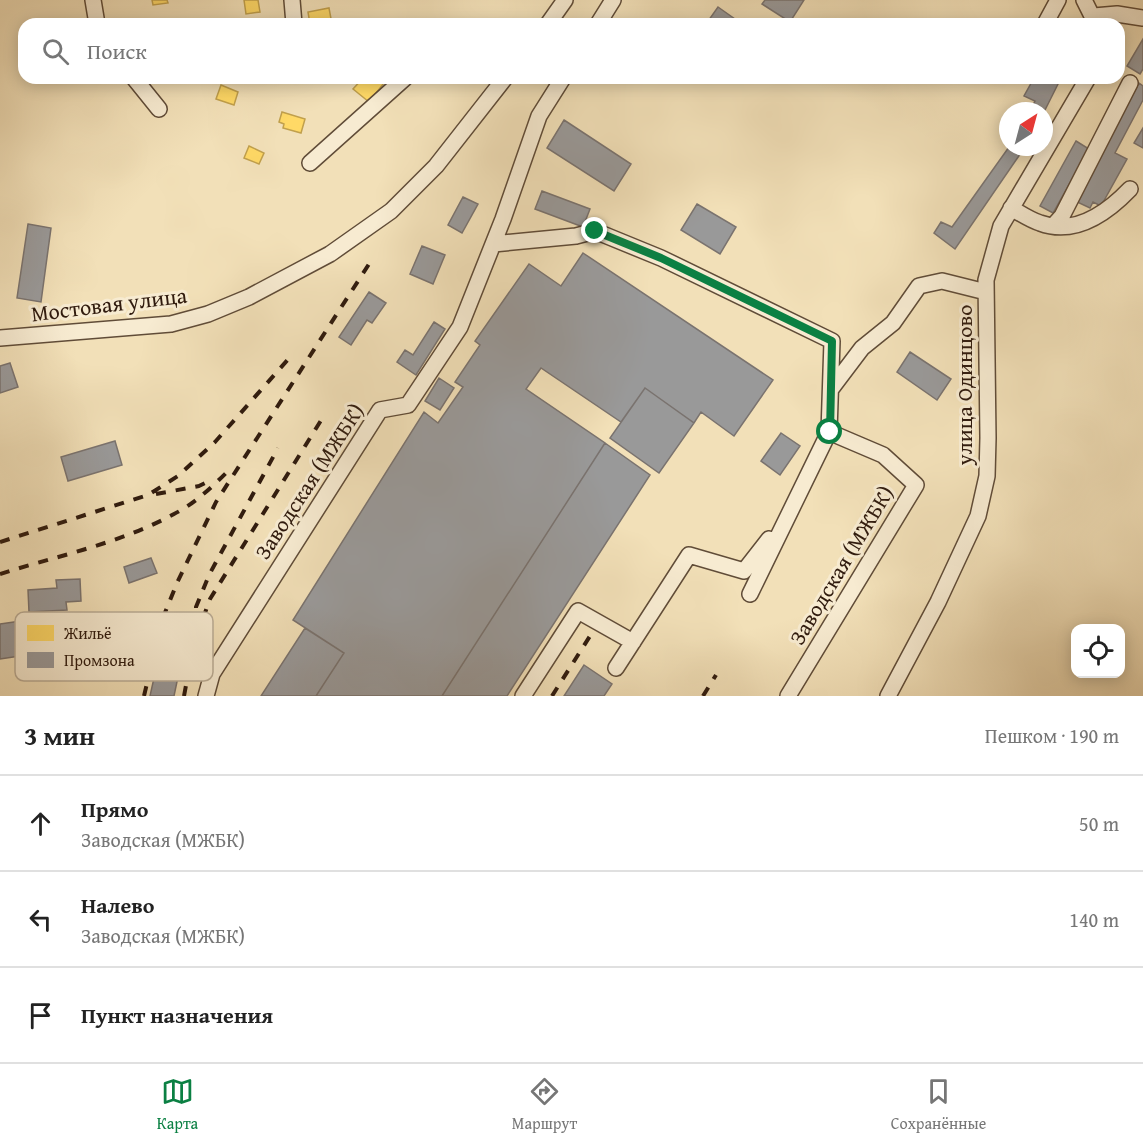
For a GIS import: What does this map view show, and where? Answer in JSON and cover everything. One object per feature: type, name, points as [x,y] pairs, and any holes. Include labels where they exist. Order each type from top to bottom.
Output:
[{"type":"street","points":[[93,0],[96,18]]},
{"type":"street","points":[[292,0],[294,18]]},
{"type":"street","points":[[552,18],[566,0]]},
{"type":"street","points":[[602,18],[613,0]]},
{"type":"street","points":[[1048,18],[1058,0]]},
{"type":"street","points":[[1084,0],[1094,18]]},
{"type":"street","points":[[1102,18],[1117,14],[1143,18]]},
{"type":"street","points":[[1053,226],[1062,216],[1130,83]]},
{"type":"street","points":[[139,84],[159,109]]},
{"type":"street","points":[[310,163],[398,84]]},
{"type":"street","name":"Мостовая улица","points":[[0,338],[171,324],[208,314],[286,278],[330,254],[391,211],[436,166],[501,84]]},
{"type":"street","name":"Заводская (МЖБК)","points":[[213,672],[380,410],[408,405],[460,327],[493,244],[539,116],[559,84]]},
{"type":"street","name":"улица Одинцово","points":[[888,696],[939,603],[978,516],[987,476],[986,292],[991,259],[1001,226],[1084,84]]},
{"type":"street","points":[[1011,208],[1040,224],[1053,226],[1088,222],[1118,202],[1130,189]]},
{"type":"street","points":[[493,244],[576,236],[595,231],[661,258],[832,341],[830,432],[750,594]]},
{"type":"street","points":[[831,389],[862,348],[892,323],[918,286],[942,281],[986,292]]},
{"type":"street","name":"Заводская (МЖБК)","points":[[788,696],[916,484],[883,455],[830,432]]},
{"type":"street","points":[[616,668],[689,555],[744,571],[790,513]]},
{"type":"street","points":[[523,696],[578,611],[633,642]]},
{"type":"street","name":"Заводская (МЖБК)","points":[[206,696],[210,681]]},
{"type":"building: Жильё","points":[[152,0],[167,0],[168,3],[153,5]]},
{"type":"building: Жильё","points":[[244,0],[258,0],[260,12],[246,14]]},
{"type":"building: Жильё","points":[[329,8],[331,18],[309,18],[308,12]]},
{"type":"building: Жильё","points":[[358,84],[383,84],[369,102],[353,89]]},
{"type":"building: Жильё","points":[[221,85],[238,92],[234,105],[216,99]]},
{"type":"building: Жильё","points":[[282,112],[305,119],[301,133],[283,128],[284,124],[279,122]]},
{"type":"building: Жильё","points":[[249,146],[264,153],[259,164],[244,158]]},
{"type":"building: Промзона","points":[[765,0],[804,0],[793,18],[784,18],[762,4]]},
{"type":"building: Промзона","points":[[718,7],[734,18],[710,18]]},
{"type":"building: Промзона","points":[[1143,39],[1143,69],[1140,74],[1127,66]]},
{"type":"building: Промзона","points":[[1139,83],[1143,86],[1143,100],[1115,153],[1127,159],[1101,206],[1093,202],[1090,208],[1075,201]]},
{"type":"building: Промзона","points":[[1031,84],[1058,84],[1049,102],[1035,101],[1024,96]]},
{"type":"building: Промзона","points":[[564,120],[631,164],[614,191],[547,148]]},
{"type":"building: Промзона","points":[[1143,128],[1143,148],[1134,143]]},
{"type":"building: Промзона","points":[[1076,141],[1089,149],[1053,213],[1040,206]]},
{"type":"building: Промзона","points":[[1003,156],[1019,156],[955,249],[934,233],[941,222],[952,227]]},
{"type":"building: Промзона","points":[[542,191],[590,209],[583,227],[535,209]]},
{"type":"building: Промзона","points":[[463,197],[478,204],[462,233],[448,225]]},
{"type":"building: Промзона","points":[[697,204],[736,227],[720,254],[681,230]]},
{"type":"building: Промзона","points":[[28,224],[51,228],[41,302],[17,298]]},
{"type":"building: Промзона","points":[[422,246],[445,255],[433,284],[410,274]]},
{"type":"building: Промзона","points":[[583,253],[773,380],[734,436],[701,412],[694,423],[645,388],[621,422],[541,368],[526,389],[605,443],[442,696],[316,696],[344,653],[293,620],[424,412],[438,423],[463,387],[455,382],[480,345],[475,341],[529,264],[561,286]]},
{"type":"building: Промзона","points":[[369,292],[386,303],[372,323],[367,320],[351,345],[339,337]]},
{"type":"building: Промзона","points":[[434,322],[445,329],[416,375],[397,362],[405,350],[413,355]]},
{"type":"building: Промзона","points":[[910,352],[951,379],[937,400],[897,372]]},
{"type":"building: Промзона","points":[[10,363],[18,387],[0,393],[0,366]]},
{"type":"building: Промзона","points":[[439,378],[454,388],[440,410],[425,401]]},
{"type":"building: Промзона","points":[[645,388],[694,423],[659,473],[610,438]]},
{"type":"building: Промзона","points":[[781,433],[800,446],[780,475],[761,461]]},
{"type":"building: Промзона","points":[[115,441],[122,465],[68,481],[61,457]]},
{"type":"building: Промзона","points":[[605,443],[650,475],[507,696],[442,696]]},
{"type":"building: Промзона","points":[[151,558],[157,573],[129,583],[124,567]]},
{"type":"building: Промзона","points":[[80,579],[81,601],[66,602],[67,610],[29,612],[28,590],[57,588],[56,580]]},
{"type":"building: Промзона","points":[[15,622],[15,657],[0,659],[0,624]]},
{"type":"building: Промзона","points":[[305,628],[344,653],[316,696],[261,696]]},
{"type":"building: Промзона","points":[[584,665],[612,684],[604,696],[564,696]]},
{"type":"building: Промзона","points":[[153,681],[177,681],[174,696],[150,696]]},
{"type":"railway","points":[[165,612],[216,502],[369,264]]},
{"type":"railway","points":[[0,542],[148,495],[178,476],[215,442],[291,356]]},
{"type":"railway","points":[[205,612],[210,599],[325,414]]},
{"type":"railway","points":[[196,612],[209,575],[278,448]]},
{"type":"railway","points":[[0,574],[111,541],[154,524],[190,505],[231,468]]},
{"type":"railway","points":[[156,494],[199,486],[213,479]]},
{"type":"railway","points":[[552,696],[590,636]]},
{"type":"railway","points":[[703,696],[716,675]]},
{"type":"railway","points":[[144,696],[148,681]]},
{"type":"railway","points":[[184,696],[187,681]]},
{"type":"route","points":[[595,231],[661,258],[832,341],[830,432]]}]
